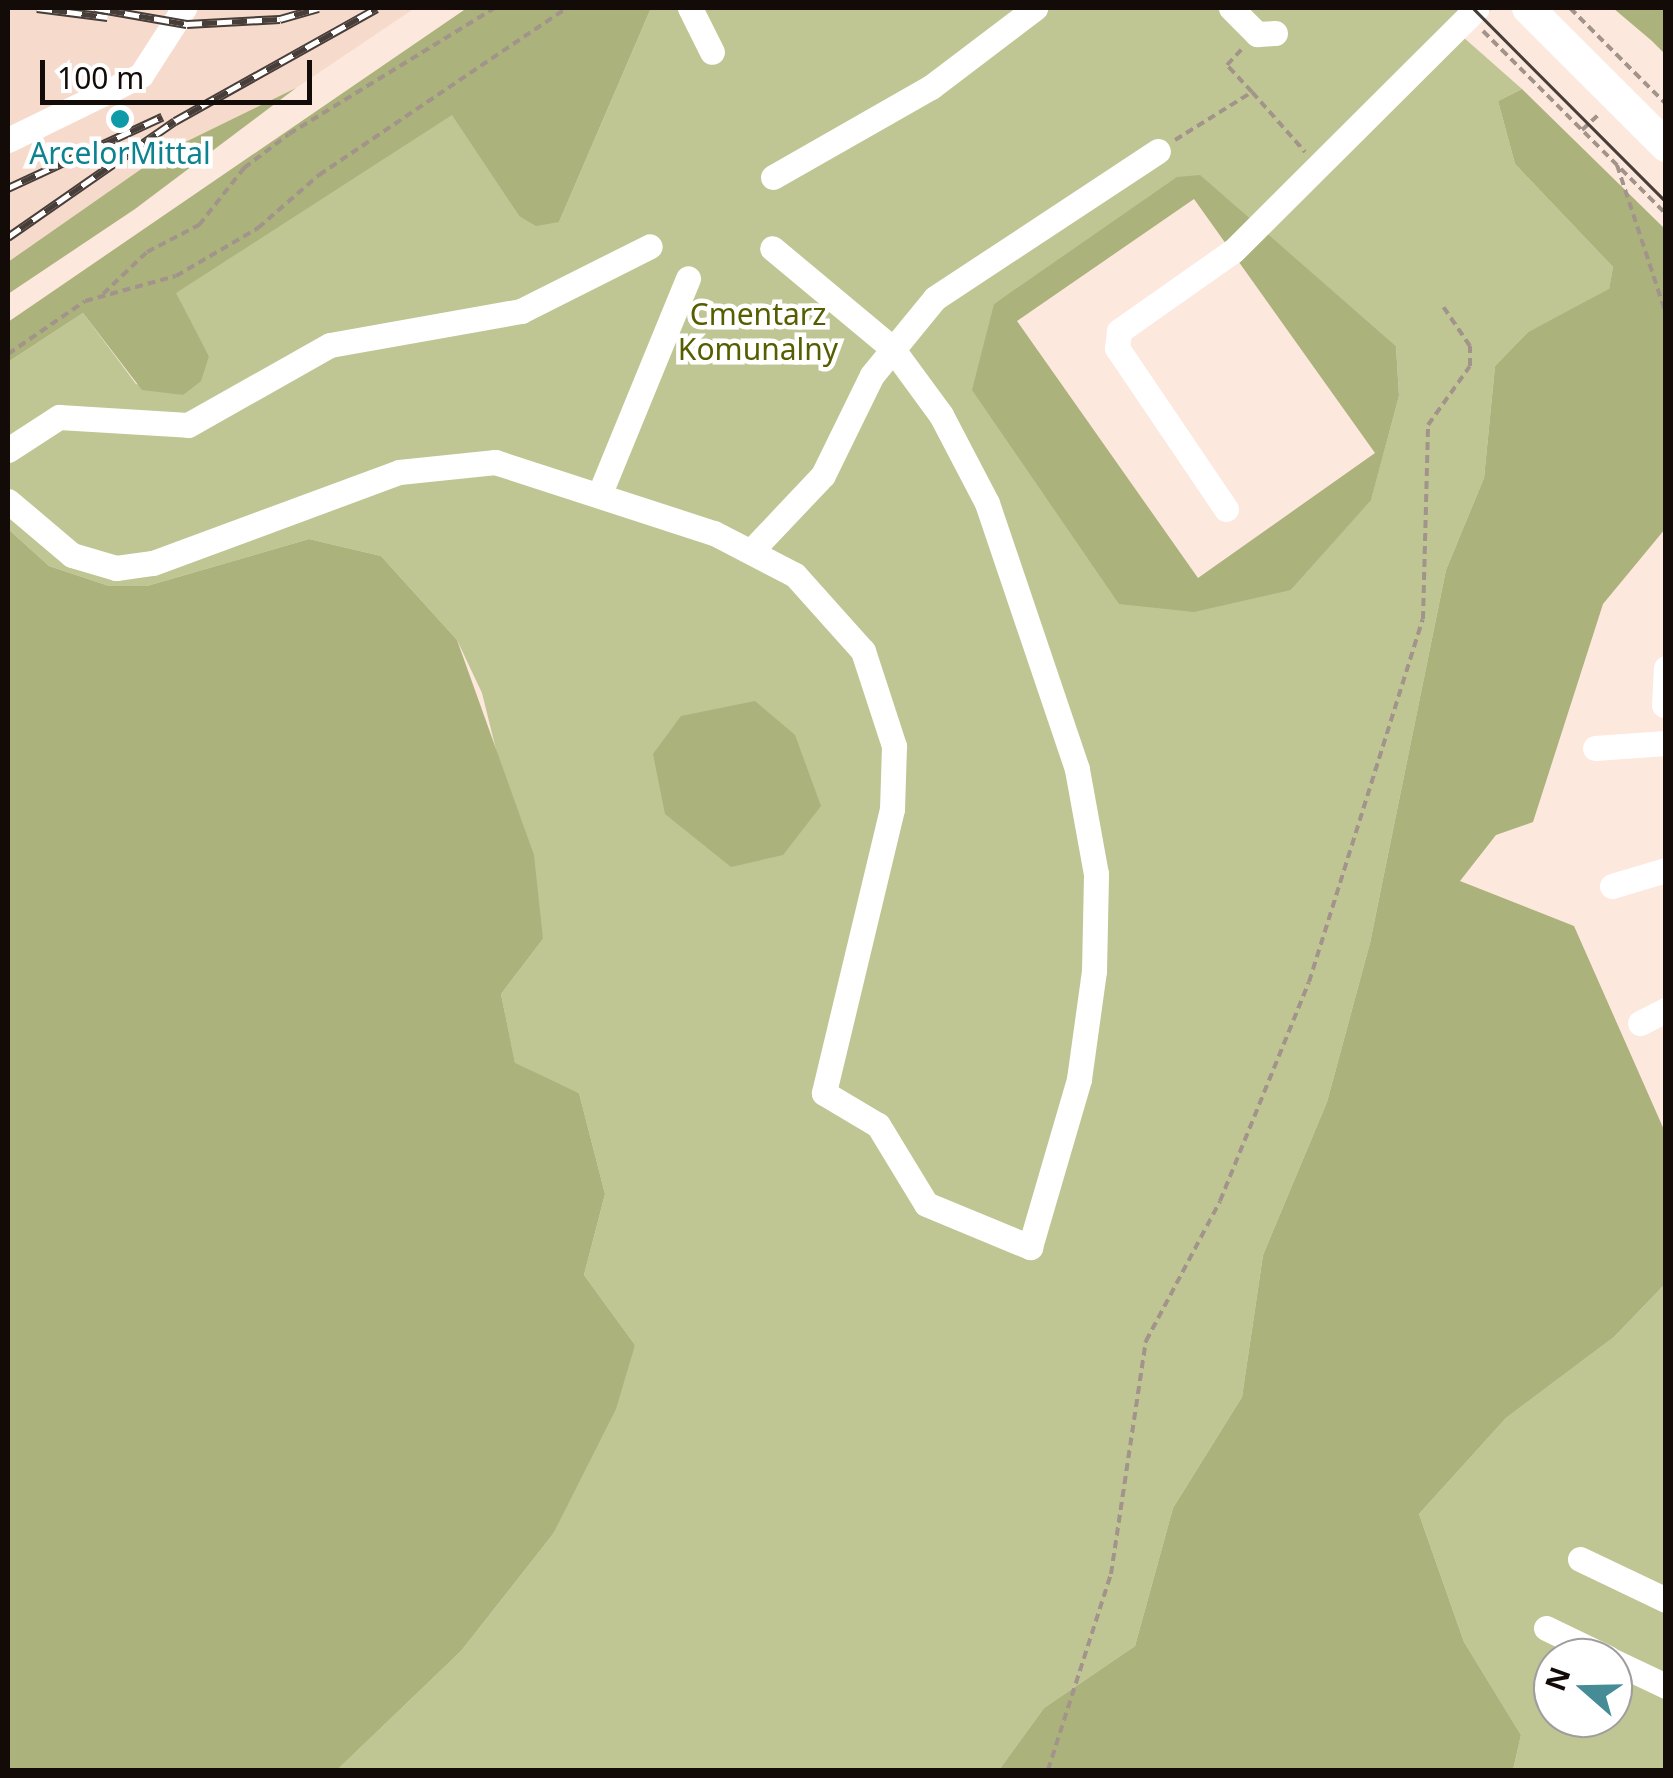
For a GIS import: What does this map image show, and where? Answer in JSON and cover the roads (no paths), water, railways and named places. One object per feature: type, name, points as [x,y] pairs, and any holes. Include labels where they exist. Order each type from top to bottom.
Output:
[{"type":"main road","points":[[1528,8],[1666,146]]},
{"type":"street","points":[[690,8],[712,52]]},
{"type":"street","points":[[773,177],[931,86],[1034,8]]},
{"type":"street","points":[[1231,8],[1266,33]]},
{"type":"street","points":[[12,128],[141,75],[174,10]]},
{"type":"street","points":[[1226,509],[1117,348],[1119,332],[1233,251],[1473,12]]},
{"type":"street","points":[[754,548],[823,475],[892,348],[964,275],[1158,150]]},
{"type":"street","points":[[8,450],[59,417],[188,425],[330,345],[521,311],[650,246]]},
{"type":"street","points":[[8,501],[54,544],[116,568],[153,563],[398,472],[494,462],[754,548],[844,622],[875,674],[894,746],[892,809],[824,1092],[888,1136],[926,1204],[1030,1247],[1088,1031],[1098,911],[1088,815],[988,503],[892,348],[772,248]]},
{"type":"street","points":[[600,493],[688,278]]},
{"type":"street","points":[[1664,705],[1666,668]]},
{"type":"street","points":[[1595,748],[1666,743]]},
{"type":"street","points":[[1612,886],[1666,870]]},
{"type":"street","points":[[1640,1023],[1666,1010]]},
{"type":"street","points":[[1580,1559],[1666,1600]]},
{"type":"street","points":[[1546,1628],[1567,1638]]},
{"type":"street","points":[[1633,1670],[1666,1686]]},
{"type":"tram line","points":[[1473,8],[1666,202]]},
{"type":"railway","points":[[37,8],[107,17]]},
{"type":"railway","points":[[95,8],[187,24],[280,19],[318,8]]},
{"type":"railway","points":[[8,237],[175,121],[377,8]]},
{"type":"railway","points":[[8,188],[162,117]]},
{"type":"place","name":"ArcelorMittal","points":[[120,119]]},
{"type":"park label","name":"Cmentarz Komunalny","points":[[758,331]]}]
